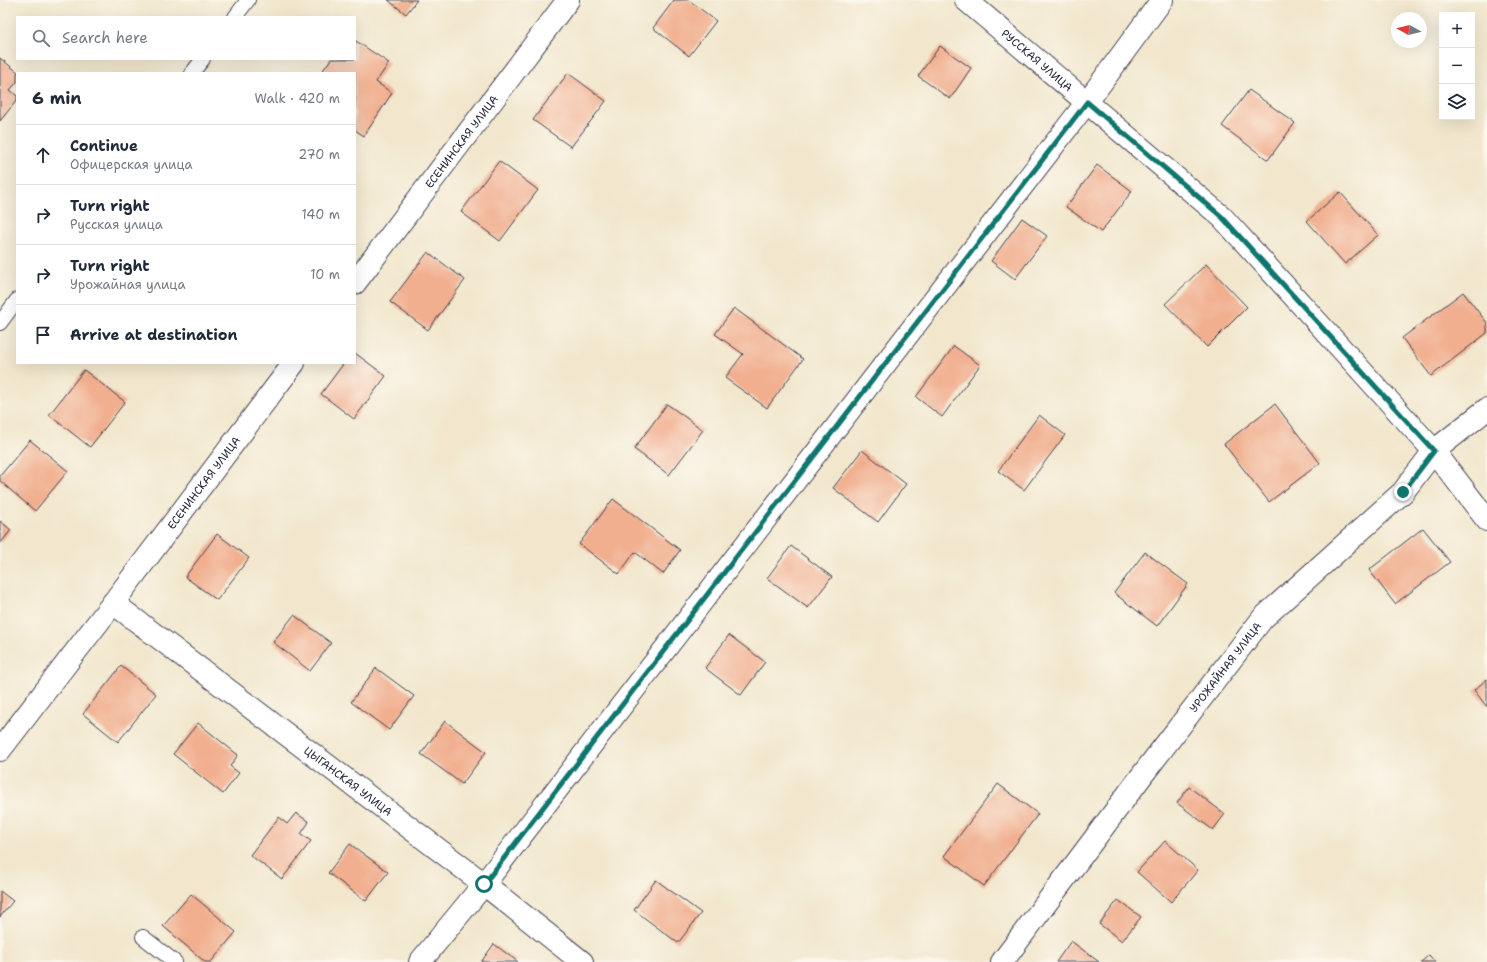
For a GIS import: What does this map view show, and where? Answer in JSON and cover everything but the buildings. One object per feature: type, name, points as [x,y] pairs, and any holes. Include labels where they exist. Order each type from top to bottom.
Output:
[{"type":"street","name":"ЕСЕНИНСКАЯ УЛИЦА","points":[[356,281],[568,0]]},
{"type":"street","name":"РУССКАЯ УЛИЦА","points":[[966,0],[1222,217],[1434,451],[1487,520]]},
{"type":"street","points":[[420,962],[484,884],[1087,102],[1162,0]]},
{"type":"street","name":"ЕСЕНИНСКАЯ УЛИЦА","points":[[0,750],[293,364]]},
{"type":"street","name":"УРОЖАЙНАЯ УЛИЦА","points":[[1002,962],[1138,780],[1262,618],[1403,492],[1434,451],[1487,409]]},
{"type":"street","name":"ЦЫГАНСКАЯ УЛИЦА","points":[[113,603],[484,884],[582,962]]},
{"type":"lane","points":[[236,16],[248,0]]},
{"type":"lane","points":[[193,72],[202,60]]},
{"type":"lane","points":[[0,323],[16,301]]},
{"type":"lane","points":[[143,937],[175,962]]},
{"type":"route","points":[[484,884],[1087,102],[1222,217],[1434,451],[1403,492]]}]
